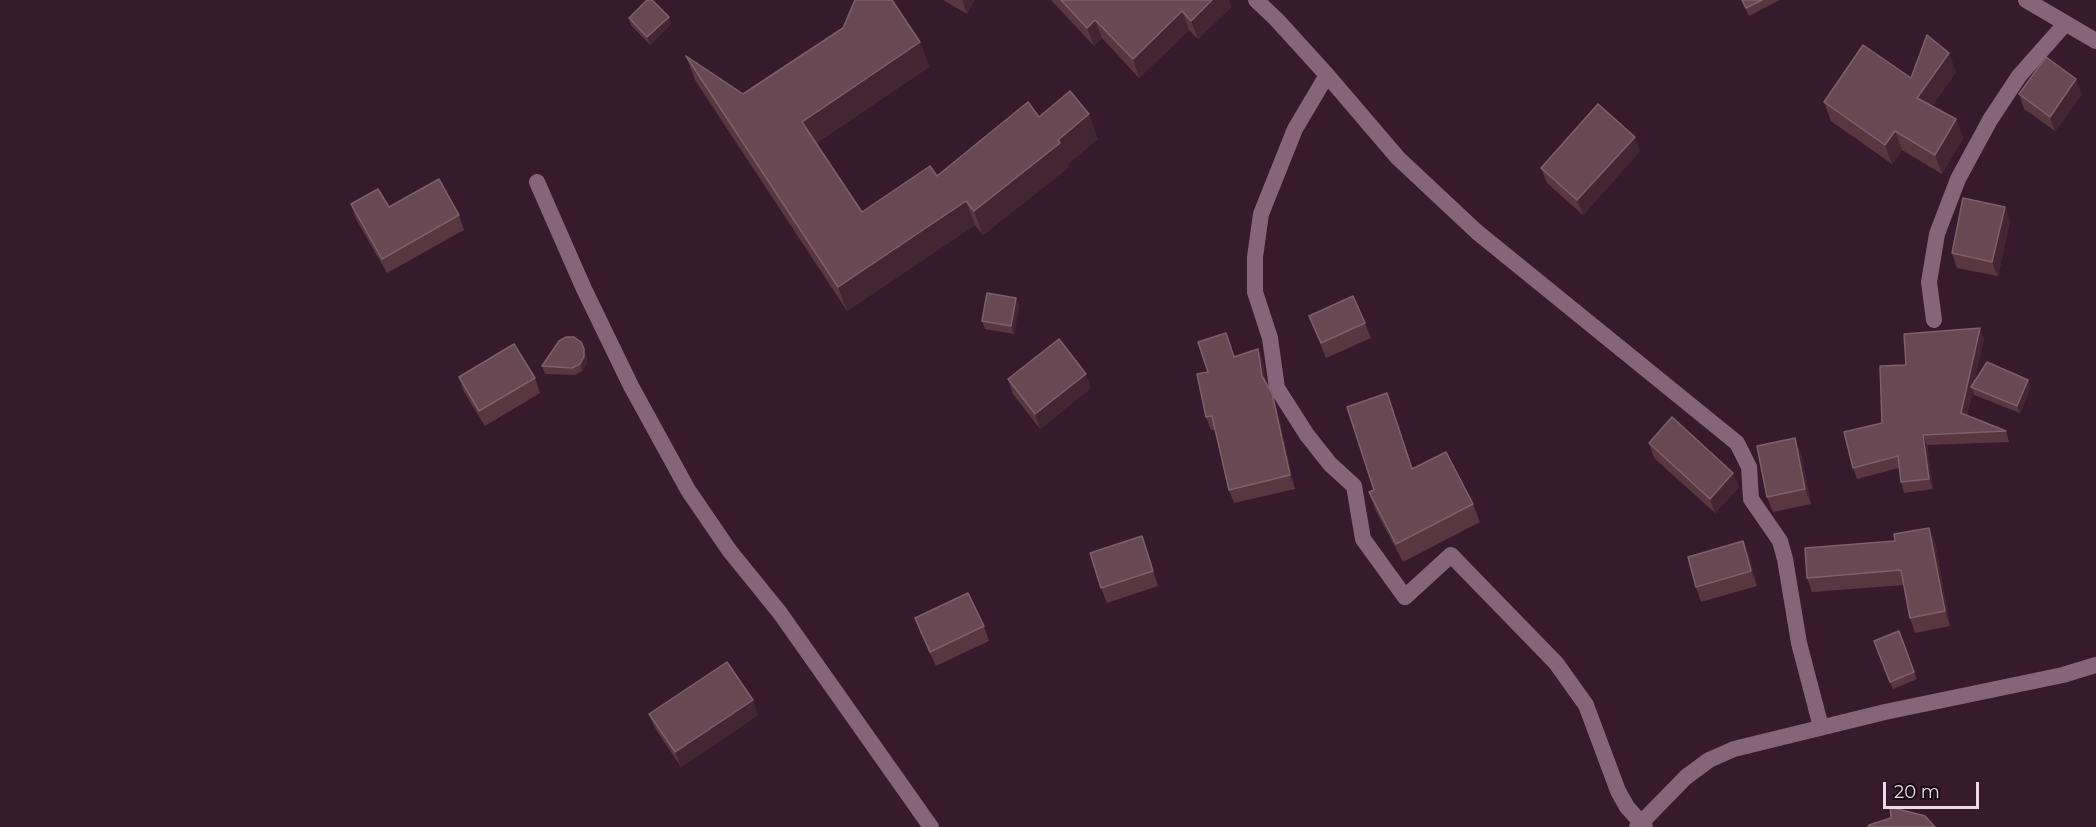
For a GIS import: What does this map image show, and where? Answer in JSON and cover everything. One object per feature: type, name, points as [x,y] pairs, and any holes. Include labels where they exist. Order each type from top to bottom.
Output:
[{"type":"street","points":[[1256,0],[1327,75],[1398,158],[1478,232],[1737,443],[1749,467],[1751,499],[1780,541],[1799,643],[1821,727]]},
{"type":"street","points":[[2026,0],[2096,41]]},
{"type":"street","points":[[1934,320],[1929,282],[1937,234],[1958,179],[1990,120],[2019,76],[2065,24]]},
{"type":"street","points":[[1327,75],[1295,129],[1261,214],[1254,257],[1255,292],[1270,338],[1277,388],[1307,435],[1330,464],[1354,486],[1364,539],[1405,597],[1451,555],[1556,663],[1586,705],[1618,791],[1641,826],[1686,777],[1709,760],[1734,749],[1885,711],[2063,675],[2096,665]]},
{"type":"street","points":[[537,182],[584,289],[632,386],[688,490],[729,550],[780,613],[931,827]]},
{"type":"building","points":[[647,0],[652,0],[669,17],[647,37],[629,18]]},
{"type":"building","points":[[855,0],[892,0],[920,42],[802,122],[862,212],[930,166],[937,176],[1028,102],[1039,117],[1070,91],[1089,114],[1058,140],[1060,143],[974,211],[966,201],[838,287],[686,56],[743,94],[843,28]]},
{"type":"building","points":[[1061,0],[1212,0],[1191,21],[1182,11],[1133,59],[1095,20],[1087,28]]},
{"type":"building","points":[[1742,0],[1762,0],[1746,8]]},
{"type":"building","points":[[1927,35],[1949,53],[1917,98],[1956,119],[1935,155],[1895,131],[1885,145],[1824,102],[1863,45],[1911,78]]},
{"type":"building","points":[[2046,57],[2076,79],[2050,117],[2019,94]]},
{"type":"building","points":[[1598,104],[1635,137],[1577,200],[1541,168]]},
{"type":"building","points":[[439,179],[459,215],[382,259],[351,204],[378,189],[389,207]]},
{"type":"building","points":[[1963,198],[2005,207],[1992,262],[1952,253]]},
{"type":"building","points":[[987,293],[1016,298],[1011,326],[982,321]]},
{"type":"building","points":[[1353,296],[1365,323],[1321,343],[1309,316]]},
{"type":"building","points":[[1980,328],[1961,413],[2006,431],[1923,435],[1929,479],[1901,482],[1898,456],[1853,468],[1844,432],[1882,423],[1880,366],[1906,365],[1904,334]]},
{"type":"building","points":[[1226,333],[1234,357],[1258,349],[1262,376],[1272,393],[1290,475],[1229,490],[1212,416],[1206,417],[1197,374],[1208,372],[1198,342]]},
{"type":"building","points":[[566,337],[574,337],[581,342],[584,357],[580,364],[572,368],[542,366],[559,341]]},
{"type":"building","points":[[1059,339],[1086,374],[1035,414],[1008,379]]},
{"type":"building","points":[[514,344],[535,378],[479,411],[459,377]]},
{"type":"building","points":[[1987,362],[2028,380],[2017,406],[1971,387]]},
{"type":"building","points":[[1387,393],[1412,469],[1446,452],[1473,504],[1396,544],[1369,492],[1374,490],[1347,407]]},
{"type":"building","points":[[1672,417],[1733,473],[1710,499],[1649,443]]},
{"type":"building","points":[[1795,438],[1805,489],[1767,497],[1757,446]]},
{"type":"building","points":[[1929,528],[1945,611],[1910,618],[1901,570],[1807,578],[1805,548],[1895,541],[1894,534]]},
{"type":"building","points":[[1142,536],[1153,571],[1101,588],[1090,553]]},
{"type":"building","points":[[1743,541],[1751,571],[1696,587],[1688,557]]},
{"type":"building","points":[[968,593],[984,626],[930,652],[915,618]]},
{"type":"building","points":[[1899,631],[1914,672],[1890,682],[1874,641]]},
{"type":"building","points":[[727,662],[753,700],[675,752],[649,714]]},
{"type":"building","points":[[1890,807],[1925,816],[1935,827],[1868,827],[1891,818]]}]
